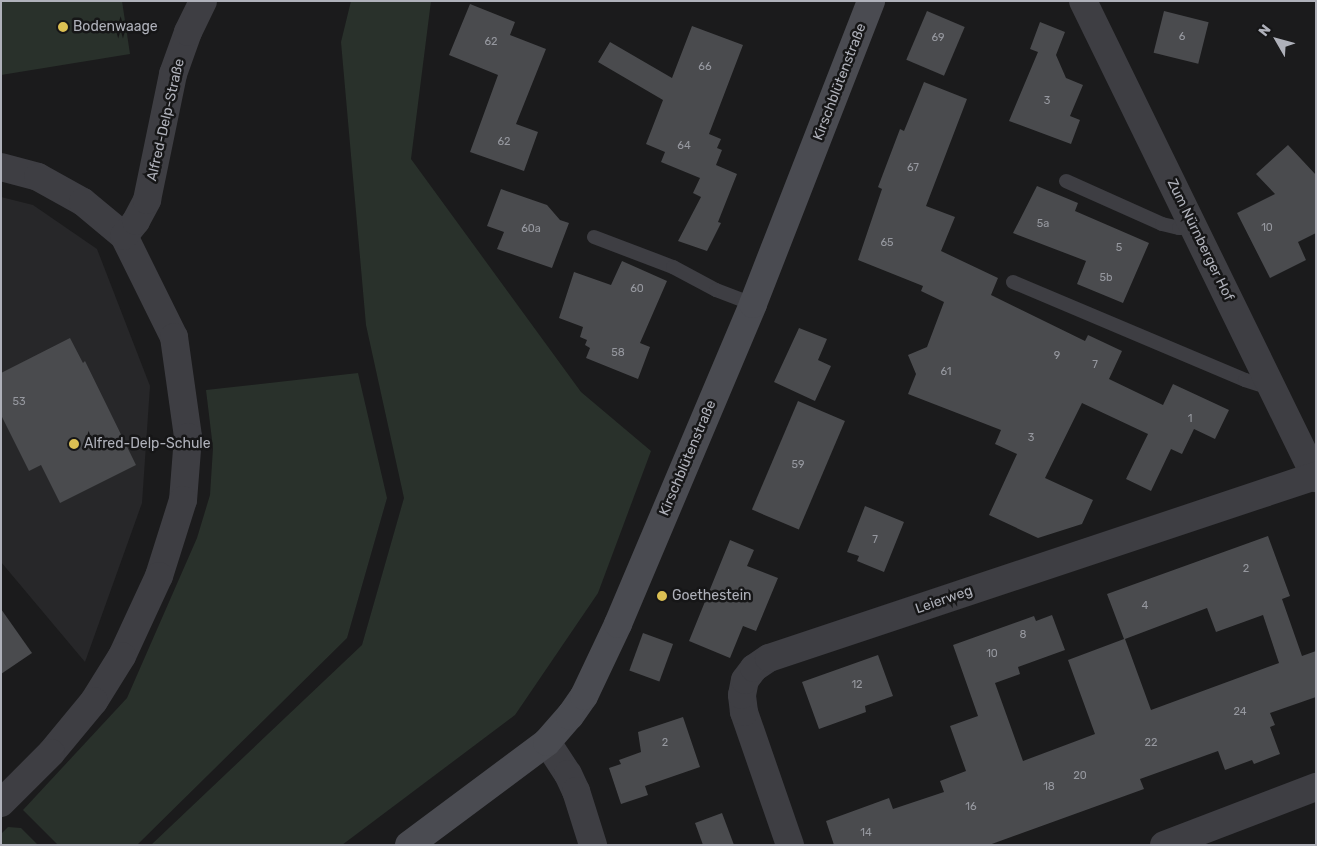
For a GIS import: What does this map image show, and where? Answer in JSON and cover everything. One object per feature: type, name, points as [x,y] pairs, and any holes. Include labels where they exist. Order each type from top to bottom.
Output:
[{"type":"main road","name":"Kirschblütenstraße","points":[[409,845],[547,742],[570,716],[584,696],[611,641],[752,304],[872,1]]},
{"type":"street","name":"Alfred-Delp-Straße","points":[[124,236],[136,221],[147,200],[173,74],[188,32],[203,1]]},
{"type":"street","name":"Zum Nürnberger Hof","points":[[1083,1],[1315,477]]},
{"type":"street","points":[[1,167],[38,178],[84,202],[124,236],[174,337],[188,437],[183,500],[159,576],[122,656],[94,701],[64,738],[1,803]]},
{"type":"street","name":"Leierweg","points":[[790,845],[744,712],[742,695],[745,680],[754,668],[769,658],[1315,477]]},
{"type":"street","points":[[547,742],[568,774],[576,791],[593,845]]},
{"type":"street","points":[[1164,845],[1316,787]]},
{"type":"lane","points":[[1066,181],[1162,224],[1179,228],[1194,228]]},
{"type":"lane","points":[[594,236],[673,267],[716,290],[752,304]]},
{"type":"lane","points":[[1013,282],[1245,380],[1272,389]]},
{"type":"shaded area","name":"Bodenwaage","points":[[1,1],[122,1],[130,54],[1,75]]},
{"type":"shaded area","points":[[351,1],[431,1],[411,159],[581,392],[651,451],[598,593],[515,715],[342,845],[151,845],[362,645],[404,498],[366,325],[341,42]]},
{"type":"shaded area","name":"Alfred-Delp-Schule","points":[[1,197],[33,205],[97,249],[150,386],[142,503],[85,662],[1,562]]},
{"type":"shaded area","points":[[358,373],[387,498],[347,638],[137,845],[58,845],[23,810],[127,698],[197,538],[210,495],[213,448],[206,390]]},
{"type":"shaded area","points":[[8,827],[21,828],[38,845],[1,845],[1,834]]},
{"type":"building","points":[[470,4],[515,22],[510,35],[546,49],[516,124],[538,132],[524,171],[470,152],[498,75],[449,55]]},
{"type":"building","points":[[927,11],[965,27],[944,76],[906,60]]},
{"type":"building","points":[[1164,11],[1209,22],[1198,64],[1154,53]]},
{"type":"building","points":[[1040,22],[1065,32],[1056,55],[1066,78],[1083,85],[1070,116],[1080,120],[1071,144],[1009,121],[1038,52],[1030,49]]},
{"type":"building","points":[[692,26],[743,45],[709,134],[721,139],[717,148],[722,150],[716,165],[737,174],[718,222],[721,223],[707,251],[678,241],[701,197],[693,193],[700,178],[661,162],[665,152],[646,144],[663,100],[598,62],[610,42],[672,78]]},
{"type":"building","points":[[924,82],[967,99],[926,206],[955,217],[941,251],[998,278],[991,295],[1085,341],[1088,335],[1122,351],[1109,379],[1163,405],[1173,384],[1229,410],[1215,439],[1194,429],[1182,454],[1171,449],[1151,491],[1126,479],[1148,434],[1082,403],[1045,478],[1093,500],[1082,524],[1038,538],[989,515],[1017,454],[995,444],[1001,430],[908,394],[916,374],[908,355],[927,347],[944,302],[921,291],[923,286],[858,260],[882,189],[878,187],[900,129],[904,131]]},
{"type":"building","points":[[1288,145],[1316,175],[1316,233],[1298,242],[1306,260],[1270,278],[1237,213],[1275,194],[1256,174]]},
{"type":"building","points":[[1037,186],[1078,203],[1075,211],[1149,243],[1123,303],[1077,284],[1086,261],[1013,233]]},
{"type":"building","points":[[501,189],[547,205],[560,220],[569,223],[552,268],[497,249],[504,232],[487,226]]},
{"type":"building","points":[[622,261],[667,281],[640,343],[650,347],[638,379],[586,358],[590,348],[585,345],[587,340],[580,337],[583,327],[559,318],[574,272],[611,285]]},
{"type":"building","points":[[799,328],[827,339],[818,360],[831,366],[815,401],[774,382]]},
{"type":"building","points":[[70,338],[83,363],[85,361],[136,465],[60,503],[41,465],[29,471],[1,415],[1,373]]},
{"type":"building","points":[[798,401],[845,421],[799,530],[752,510]]},
{"type":"building","points":[[865,506],[904,522],[884,572],[857,561],[859,556],[847,552]]},
{"type":"building","points":[[1268,536],[1290,596],[1282,599],[1302,656],[1316,651],[1316,697],[1270,713],[1275,725],[1270,727],[1280,754],[1254,764],[1252,760],[1225,770],[1218,751],[1140,779],[1144,789],[989,845],[834,845],[826,821],[889,798],[893,809],[944,792],[940,781],[966,771],[950,726],[978,716],[953,645],[1034,616],[1036,621],[1052,615],[1065,650],[1018,667],[1020,674],[995,683],[1023,761],[1095,734],[1068,660],[1124,639],[1107,594]],"holes":[[[1207,608],[1216,632],[1263,615],[1279,663],[1151,710],[1125,639]]]},
{"type":"building","points":[[730,540],[754,550],[747,566],[778,578],[756,631],[743,626],[730,658],[689,641]]},
{"type":"building","points":[[1,609],[32,653],[1,674]]},
{"type":"building","points":[[643,633],[673,644],[659,682],[629,671]]},
{"type":"building","points":[[878,655],[893,696],[865,706],[866,712],[819,729],[802,682]]},
{"type":"building","points":[[683,717],[700,767],[645,786],[648,795],[621,804],[609,768],[621,764],[619,760],[641,752],[638,732]]},
{"type":"building","points":[[722,813],[734,845],[703,845],[695,823]]},
{"type":"place","name":"Bodenwaage","points":[[63,27]]},
{"type":"place","name":"Alfred-Delp-Schule","points":[[74,444]]},
{"type":"place","name":"Goethestein","points":[[662,596]]}]
